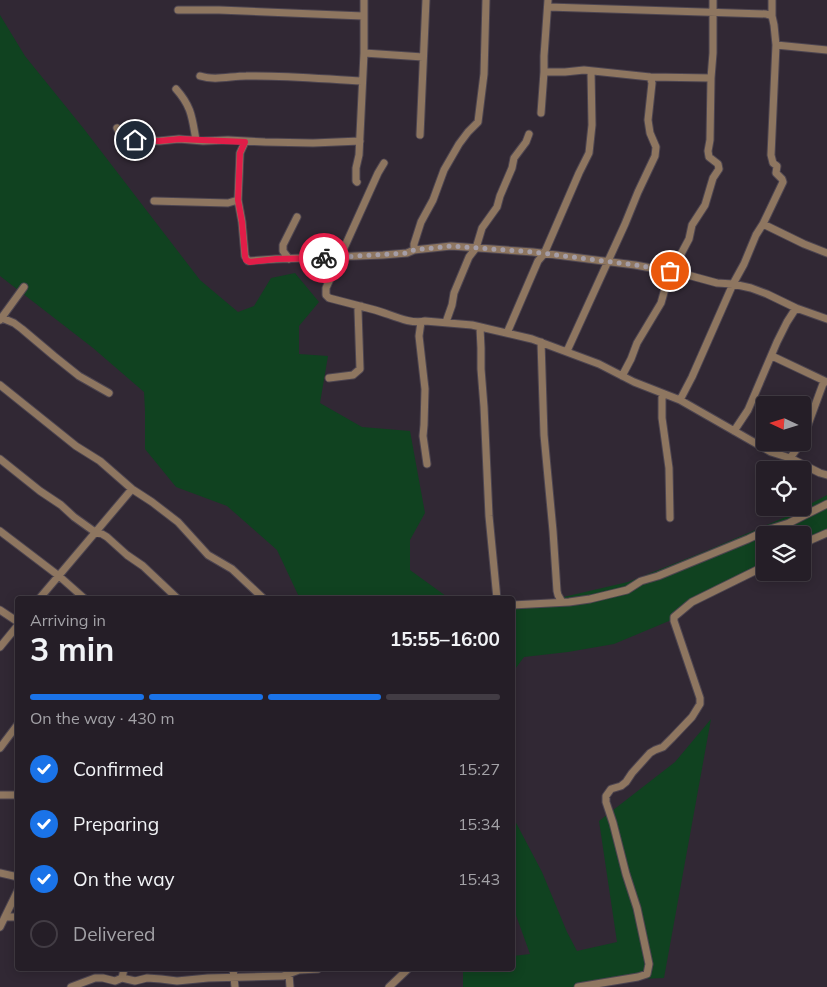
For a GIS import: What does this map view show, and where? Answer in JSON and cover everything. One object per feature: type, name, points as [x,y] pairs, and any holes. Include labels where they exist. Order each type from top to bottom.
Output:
[{"type":"street","points":[[357,182],[355,174],[360,141],[364,53],[364,0]]},
{"type":"street","points":[[420,136],[426,0]]},
{"type":"street","points":[[414,250],[421,222],[433,200],[444,170],[459,144],[478,122],[484,74],[486,0]]},
{"type":"street","points":[[622,376],[637,343],[661,302],[671,271],[679,261],[689,239],[692,225],[705,205],[713,178],[719,169],[718,164],[708,155],[711,78],[714,53],[713,0]]},
{"type":"street","points":[[680,400],[782,182],[782,179],[776,173],[777,166],[773,162],[771,155],[776,45],[772,0]]},
{"type":"street","points":[[541,113],[548,4],[766,14],[772,16]]},
{"type":"street","points":[[178,10],[364,16]]},
{"type":"street","points":[[776,45],[827,50]]},
{"type":"street","points":[[364,53],[423,57]]},
{"type":"street","points":[[544,72],[584,70],[653,79],[711,78]]},
{"type":"street","points":[[507,333],[538,261],[544,254],[589,153],[592,125],[591,71]]},
{"type":"street","points":[[200,76],[212,78],[281,76],[362,81]]},
{"type":"street","points":[[567,352],[656,150],[648,120],[653,79]]},
{"type":"street","points":[[176,89],[184,98],[190,110],[196,140]]},
{"type":"street","points":[[117,128],[120,134],[135,140],[159,141],[180,139],[313,143],[360,141]]},
{"type":"street","points":[[446,322],[469,257],[476,248],[482,228],[497,207],[514,158],[526,142],[529,134]]},
{"type":"street","points":[[245,142],[240,153],[238,200],[245,256],[246,260],[250,262],[383,255],[451,246],[533,252],[635,265],[671,271],[716,283],[751,288],[796,308],[827,319]]},
{"type":"street","points":[[384,163],[326,288],[326,295],[329,298],[402,319],[472,325],[541,342],[598,364],[662,394],[680,400],[771,452],[790,458],[827,475]]},
{"type":"street","points":[[154,201],[228,203],[238,200]]},
{"type":"street","points":[[289,259],[283,251],[283,245],[297,216]]},
{"type":"street","points":[[763,224],[786,236],[826,251]]},
{"type":"street","points":[[24,287],[1,319],[14,323],[79,376],[109,393]]},
{"type":"street","points":[[329,378],[353,375],[360,369],[358,310],[359,306],[362,306]]},
{"type":"street","points":[[734,431],[748,410],[777,342],[796,308]]},
{"type":"street","points":[[421,322],[419,336],[425,389],[423,436],[427,464]]},
{"type":"street","points":[[480,328],[489,516],[497,596]]},
{"type":"street","points":[[541,342],[544,435],[557,591],[562,602]]},
{"type":"street","points":[[772,356],[826,381],[811,419]]},
{"type":"street","points":[[0,385],[76,446],[100,461],[132,489],[178,522],[208,555],[232,569],[261,596]]},
{"type":"street","points":[[662,394],[662,418],[669,468],[670,518]]},
{"type":"street","points":[[790,458],[795,451]]},
{"type":"street","points":[[0,459],[74,517],[95,532],[107,537],[175,596]]},
{"type":"street","points":[[42,596],[132,489]]},
{"type":"street","points":[[515,605],[569,602],[627,590],[641,581],[658,576],[767,530],[789,523],[827,504]]},
{"type":"street","points":[[0,531],[59,576],[82,596]]},
{"type":"street","points":[[811,540],[827,533]]},
{"type":"street","points":[[578,987],[638,978],[646,974],[649,964],[638,908],[626,874],[606,796],[611,789],[621,786],[626,782],[650,753],[663,747],[692,717],[700,704],[700,698],[674,618],[692,602],[756,570]]},
{"type":"street","points":[[0,610],[15,622]]},
{"type":"street","points":[[0,647],[15,628]]},
{"type":"street","points":[[0,748],[15,728]]},
{"type":"street","points":[[0,795],[15,795]]},
{"type":"street","points":[[0,873],[15,876]]},
{"type":"street","points":[[0,927],[15,896]]},
{"type":"street","points":[[5,917],[15,917]]},
{"type":"street","points":[[122,978],[124,971]]},
{"type":"street","points":[[233,971],[235,987]]},
{"type":"street","points":[[74,986],[95,978],[115,981],[122,978],[138,984],[148,978],[161,979],[176,984],[208,978],[283,976],[290,971]]},
{"type":"street","points":[[290,971],[290,987]]},
{"type":"street","points":[[389,987],[406,971]]},
{"type":"green space","points":[[0,15],[25,56],[84,129],[200,280],[238,312],[254,306],[271,278],[295,273],[319,302],[299,326],[299,354],[328,356],[320,403],[362,427],[410,431],[425,513],[410,540],[410,570],[446,596],[299,596],[277,550],[227,506],[176,487],[145,449],[144,392],[93,348],[0,276]]},
{"type":"green space","points":[[827,495],[827,534],[811,545],[811,526],[765,526],[788,516],[811,516],[811,504]]},
{"type":"green space","points":[[756,530],[756,571],[733,582],[669,621],[614,644],[524,657],[515,669],[515,605],[555,599],[628,582]]},
{"type":"green space","points":[[711,719],[664,978],[593,981],[594,987],[463,987],[463,971],[515,971],[515,956],[530,954],[515,913],[515,821],[542,872],[577,951],[617,942],[599,821],[675,762]]},
{"type":"way so far","points":[[324,258],[407,253],[414,250],[451,246],[533,252],[670,271]]},
{"type":"route","points":[[135,140],[159,141],[180,139],[245,142],[240,153],[238,200],[246,260],[250,262],[276,259],[324,258]]}]
